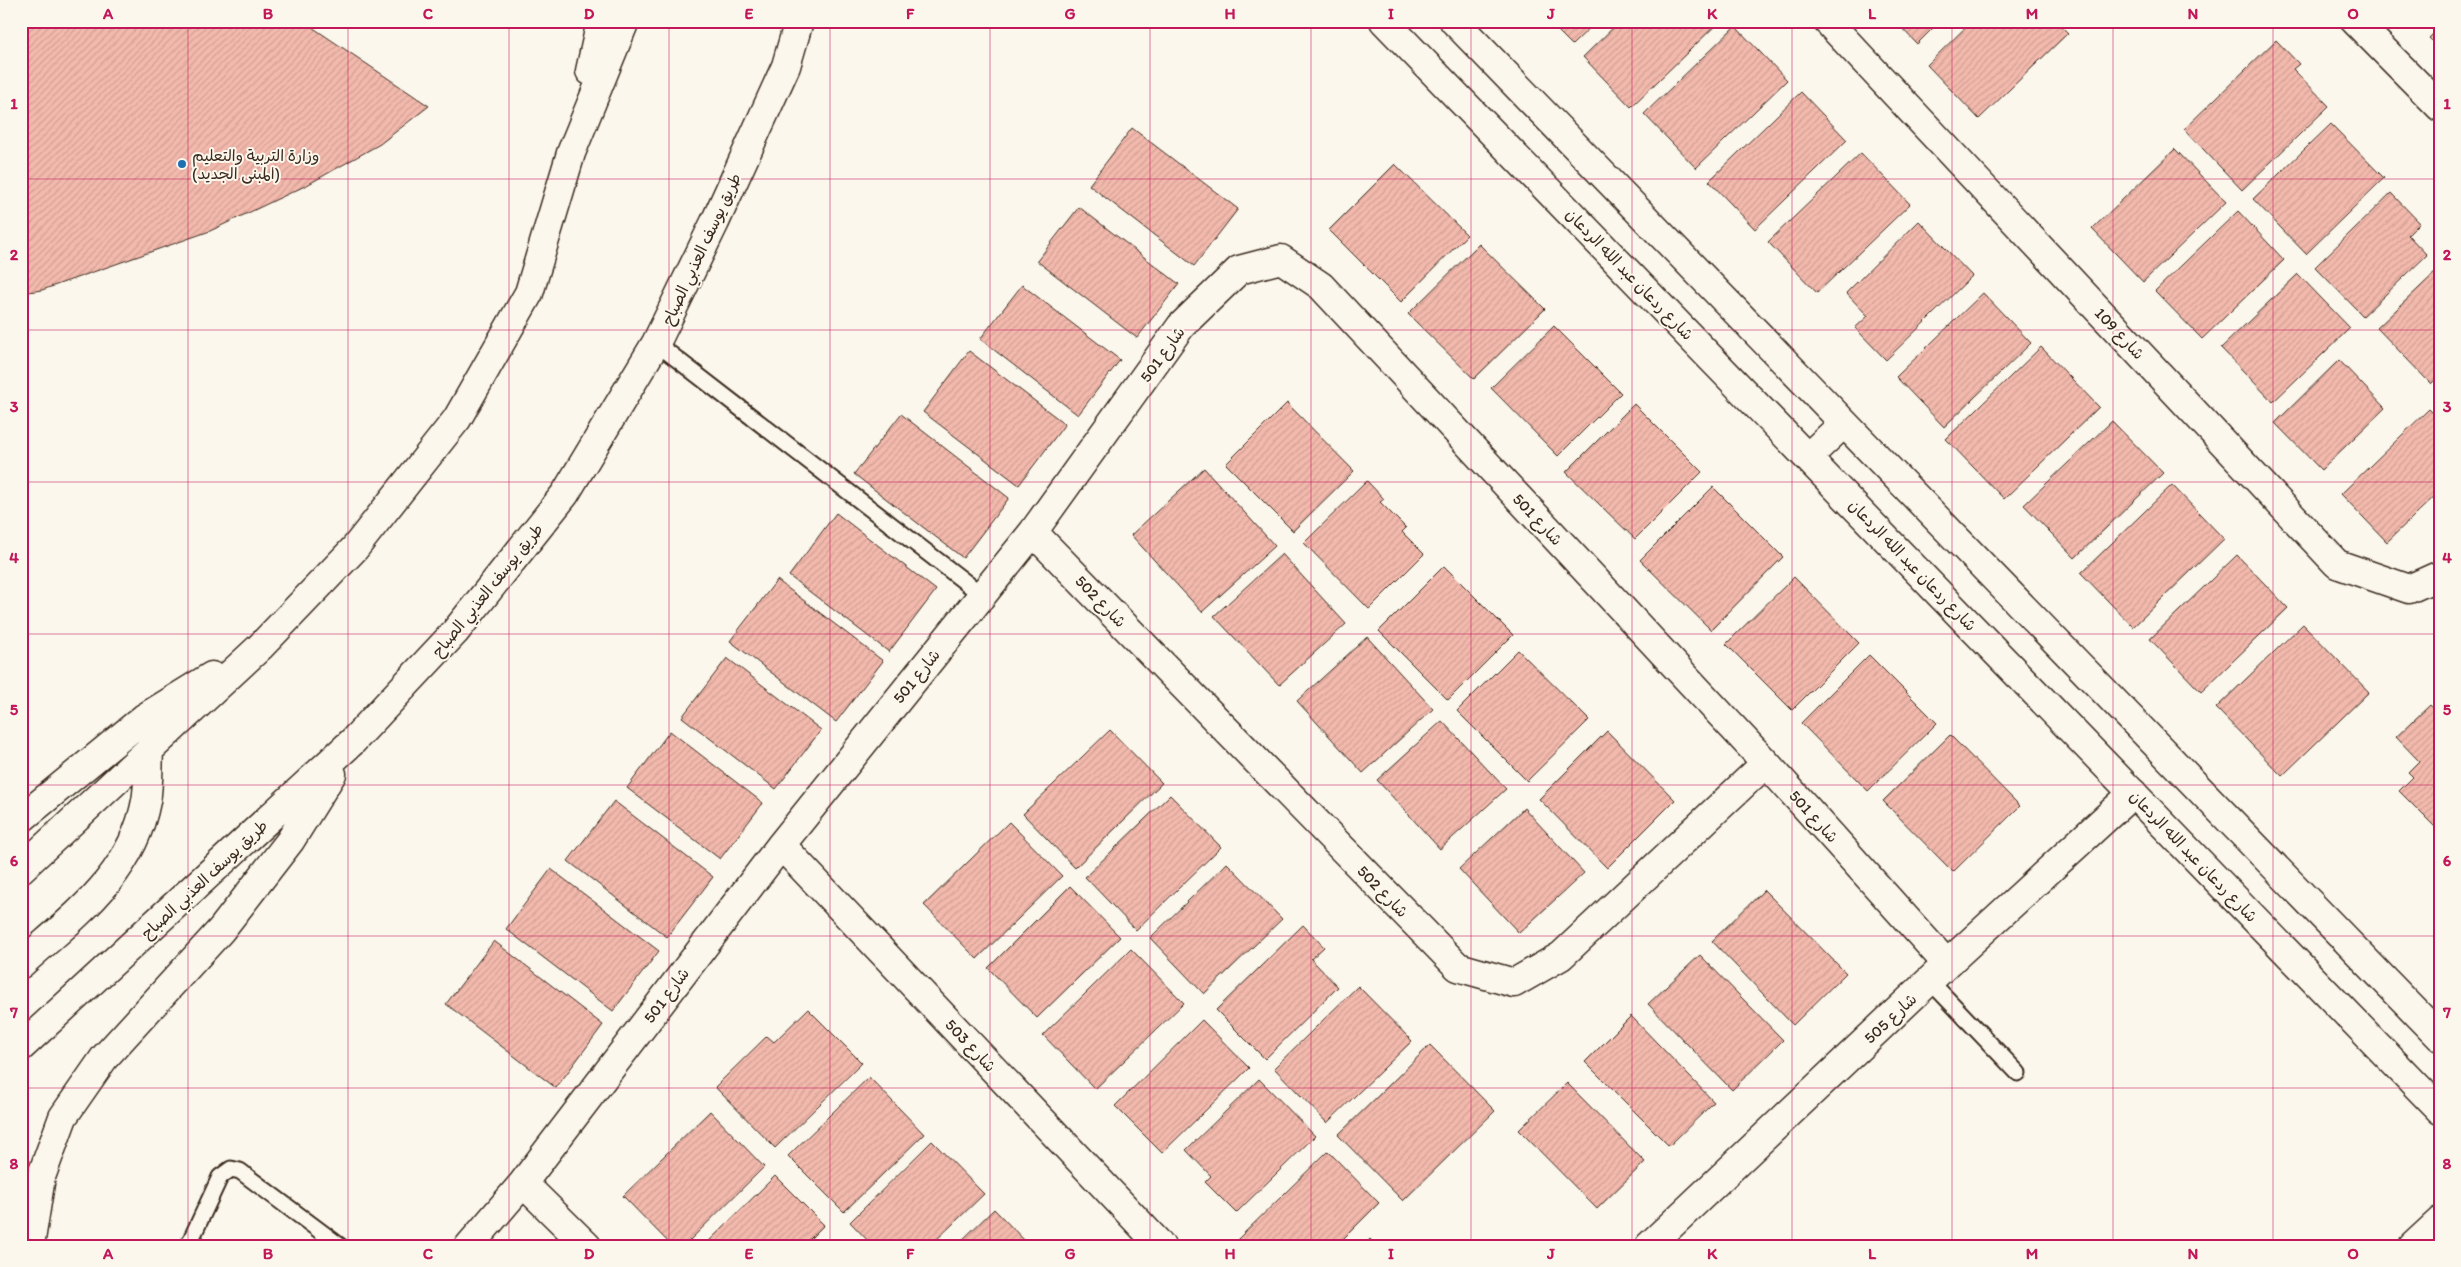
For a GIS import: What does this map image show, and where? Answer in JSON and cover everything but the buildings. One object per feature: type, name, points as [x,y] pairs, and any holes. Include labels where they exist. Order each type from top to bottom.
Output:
[{"type":"street","points":[[21,869],[260,647],[355,548],[457,419],[529,293],[571,153],[602,21]]},
{"type":"street","points":[[571,153],[624,21]]},
{"type":"street","name":"طريق يوسف العذبي الصباح","points":[[21,1047],[352,742],[456,632],[565,494],[656,343],[715,222],[786,66],[800,21]]},
{"type":"street","points":[[786,66],[805,21]]},
{"type":"street","name":"شارع ردعان عبد الله الردعان","points":[[1384,21],[2440,1110]]},
{"type":"street","points":[[1454,21],[1843,424],[2440,1037]]},
{"type":"street","name":"شارع 109","points":[[1827,21],[2337,564],[2409,589],[2440,575]]},
{"type":"street","points":[[2356,21],[2440,107]]},
{"type":"street","name":"شارع 501","points":[[469,1246],[523,1184],[781,845],[1033,532],[1181,326],[1239,270],[1281,259],[1321,286],[1766,763],[1939,972]]},
{"type":"street","points":[[1808,457],[1843,424]]},
{"type":"street","name":"شارع 502","points":[[1033,532],[1458,967],[1514,983],[1561,956],[1766,763]]},
{"type":"street","points":[[21,819],[144,718],[260,647]]},
{"type":"street","points":[[30,1246],[41,1177],[63,1117],[104,1058],[221,930],[290,841],[352,742]]},
{"type":"street","points":[[21,964],[104,889],[131,848],[146,801],[149,751]]},
{"type":"street","name":"شارع 505","points":[[1649,1246],[1939,972],[2133,793]]},
{"type":"street","name":"شارع 503","points":[[781,845],[1161,1246]]},
{"type":"street","points":[[523,1184],[587,1246]]},
{"type":"street","points":[[2413,1246],[2440,1221]]},
{"type":"lane","points":[[656,343],[982,595]]},
{"type":"lane","points":[[1939,972],[2018,1074]]},
{"type":"lane","points":[[188,1246],[220,1177],[231,1169],[240,1171],[340,1246]]},
{"type":"place","name":"وزارة التربية والتعليم (المبنى الجديد)","points":[[182,164]]}]
